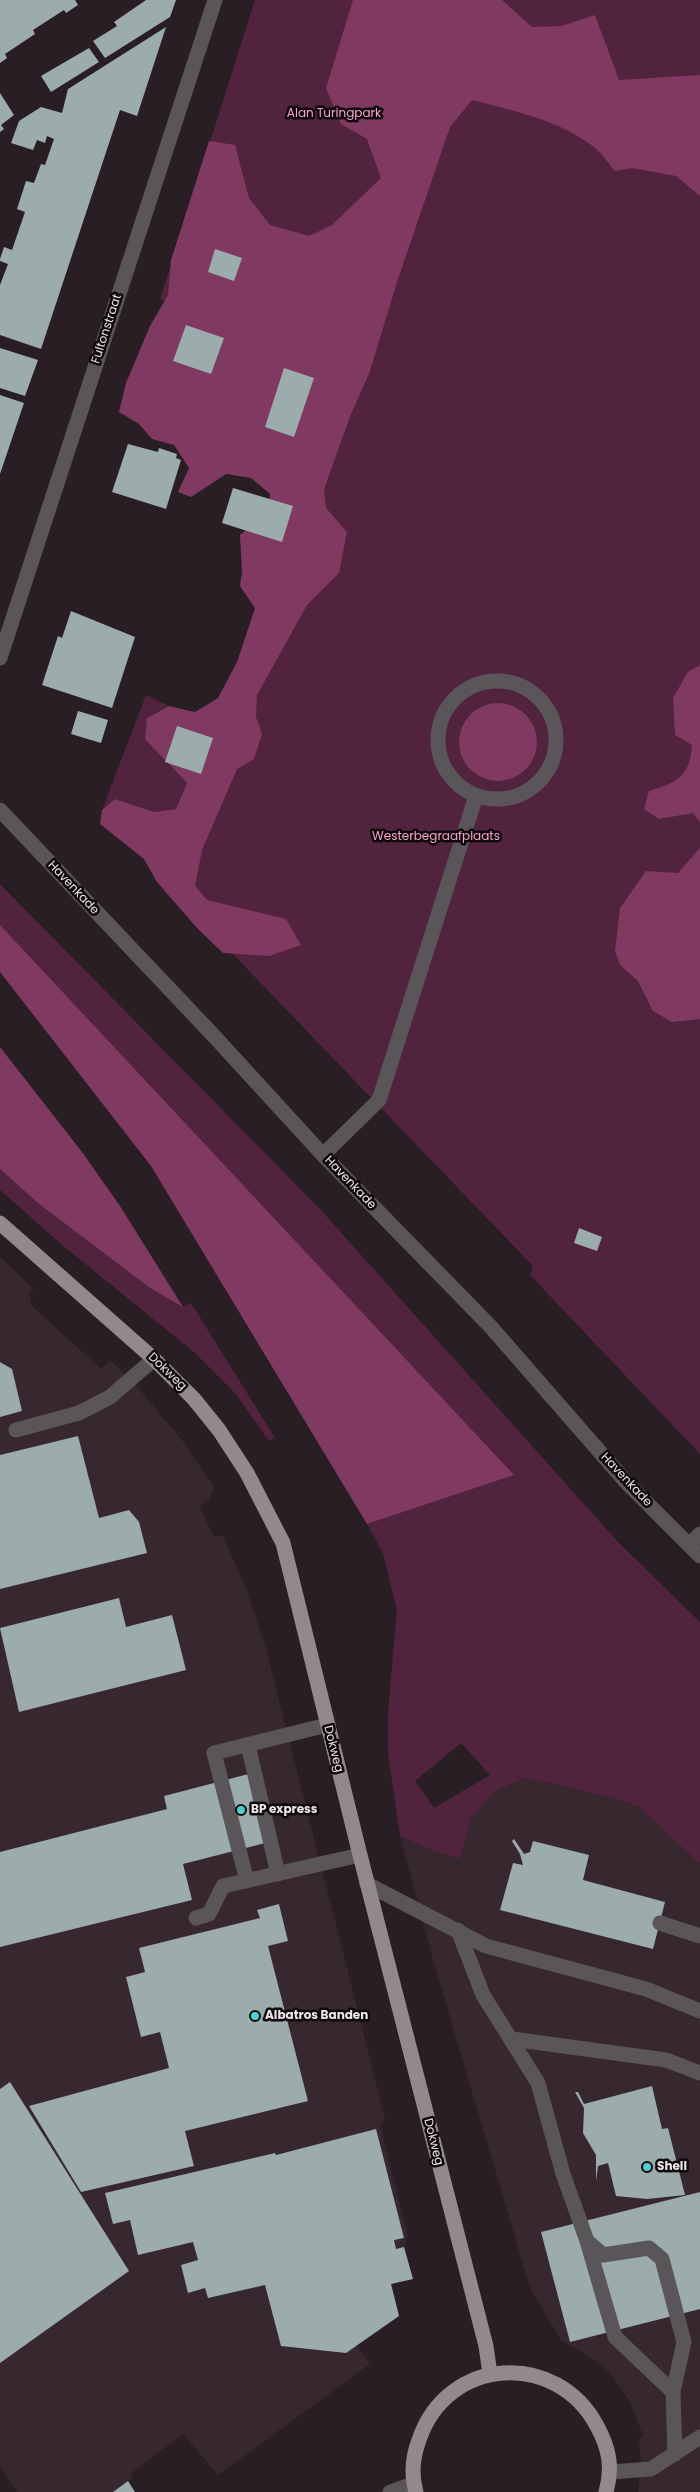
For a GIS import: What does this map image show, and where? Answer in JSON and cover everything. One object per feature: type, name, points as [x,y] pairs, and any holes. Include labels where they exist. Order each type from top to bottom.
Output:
[{"type":"main road","name":"Dokweg","points":[[0,1223],[154,1359],[194,1399],[220,1430],[247,1473],[283,1543],[367,1884],[486,2346],[490,2374]]},
{"type":"main road","points":[[415,2488],[414,2455],[423,2427],[440,2403],[462,2384],[490,2374],[518,2372],[545,2378],[570,2392],[589,2412],[608,2447],[610,2472],[606,2492]]},
{"type":"street","name":"Fultonstraat","points":[[0,658],[215,0]]},
{"type":"street","points":[[503,681],[526,688],[545,704],[556,726],[556,751],[546,773],[529,790],[506,799],[476,796],[450,776],[441,757],[438,736],[444,716],[458,696],[479,684],[503,681]]},
{"type":"street","points":[[323,1155],[379,1100],[476,796]]},
{"type":"street","name":"Havenkade","points":[[0,810],[213,1034],[323,1155],[490,1326],[627,1483],[700,1556]]},
{"type":"street","points":[[16,1430],[79,1413],[110,1397],[154,1359]]},
{"type":"street","points":[[689,1545],[700,1534]]},
{"type":"street","points":[[247,1881],[214,1754],[327,1725]]},
{"type":"street","points":[[248,1745],[278,1874]]},
{"type":"street","points":[[196,1918],[209,1914],[222,1886],[360,1855]]},
{"type":"street","points":[[367,1884],[486,1946],[646,1989],[700,2011]]},
{"type":"street","points":[[660,1923],[700,1936]]},
{"type":"street","points":[[458,1930],[483,1994],[538,2083],[563,2174],[587,2241],[615,2337],[673,2392]]},
{"type":"street","points":[[512,2040],[666,2060],[700,2073]]},
{"type":"street","points":[[587,2241],[603,2255],[649,2248],[662,2260],[684,2342],[673,2392],[675,2454]]},
{"type":"street","points":[[610,2472],[651,2469],[700,2437]]},
{"type":"street","points":[[390,2492],[415,2488]]},
{"type":"shaded area","points":[[353,0],[502,0],[532,27],[561,26],[595,15],[619,80],[700,75],[700,196],[676,176],[632,168],[615,171],[597,149],[580,138],[551,123],[520,113],[472,100],[450,127],[398,279],[369,374],[351,414],[324,489],[326,508],[347,532],[339,573],[307,605],[257,695],[256,717],[262,734],[254,759],[237,769],[202,850],[195,886],[207,900],[286,919],[301,945],[269,956],[223,953],[197,928],[157,882],[144,859],[100,824],[102,810],[115,799],[154,812],[176,809],[187,783],[145,739],[147,718],[169,706],[195,712],[218,698],[237,662],[255,608],[240,586],[242,572],[240,535],[268,513],[270,494],[251,478],[226,474],[191,497],[178,492],[189,468],[174,445],[152,439],[139,424],[119,412],[126,383],[150,326],[168,295],[171,260],[209,141],[235,145],[249,198],[270,225],[309,236],[332,225],[381,178],[367,139],[341,124],[326,88]]},
{"type":"shaded area","points":[[700,665],[700,822],[693,813],[659,819],[644,809],[649,791],[667,785],[680,777],[685,772],[691,756],[692,745],[675,735],[673,698],[688,672]]},
{"type":"shaded area","points":[[490,703],[506,703],[520,709],[531,720],[537,734],[537,750],[531,764],[520,775],[506,781],[490,781],[476,775],[465,764],[459,750],[459,734],[465,720],[476,709]]},
{"type":"shaded area","points":[[700,848],[700,1019],[672,1022],[653,1011],[638,981],[620,965],[615,951],[620,908],[646,871],[678,873]]},
{"type":"shaded area","points":[[0,925],[514,1475],[367,1524],[151,1166],[0,972]]},
{"type":"shaded area","points":[[0,1047],[82,1152],[120,1206],[183,1307],[150,1288],[39,1204],[0,1169]]},
{"type":"shaded area","points":[[0,1257],[34,1289],[29,1293],[32,1306],[101,1369],[110,1360],[140,1390],[182,1440],[214,1487],[209,1499],[199,1506],[214,1537],[222,1535],[246,1588],[266,1649],[385,2118],[380,2125],[408,2236],[404,2247],[413,2279],[392,2284],[399,2316],[357,2346],[370,2364],[218,2475],[183,2434],[131,2473],[133,2477],[113,2492],[17,2492],[0,2467]]},
{"type":"shaded area","points":[[526,1778],[573,1787],[639,1807],[700,1864],[700,2492],[638,2492],[641,2461],[639,2440],[643,2436],[630,2401],[608,2371],[590,2357],[561,2340],[530,2288],[434,1963],[400,1836],[431,1850],[460,1859],[470,1818],[495,1791]]},
{"type":"green space","name":"Westerbegraafplaats","points":[[255,0],[700,0],[700,1454],[530,1275],[533,1266],[176,895],[355,382],[160,299]]},
{"type":"green space","points":[[146,695],[169,706],[147,718],[167,763],[187,783],[176,809],[154,812],[115,799],[102,810]]},
{"type":"green space","points":[[0,884],[319,1208],[618,1542],[700,1622],[700,1864],[639,1807],[611,1797],[526,1778],[495,1791],[471,1818],[460,1859],[431,1850],[400,1836],[388,1753],[388,1711],[397,1611],[383,1553],[367,1524],[513,1475],[0,926]],"holes":[[[461,1743],[490,1775],[434,1808],[415,1781]]]},
{"type":"green space","points":[[0,1169],[39,1204],[150,1288],[183,1306],[191,1303],[275,1438],[269,1441],[236,1394],[194,1352],[62,1245],[0,1190]]},
{"type":"building","points":[[0,0],[75,0],[78,5],[66,13],[64,10],[33,30],[35,34],[5,54],[7,58],[0,63]]},
{"type":"building","points":[[146,0],[176,0],[170,17],[105,58],[93,41],[117,26],[114,22]]},
{"type":"building","points":[[166,27],[137,116],[120,110],[41,349],[0,335],[0,285],[8,264],[0,261],[0,259],[4,247],[12,250],[25,212],[17,209],[26,181],[34,183],[41,164],[45,165],[54,139],[47,136],[45,143],[37,140],[33,150],[11,143],[19,121],[41,107],[62,113],[68,89]]},
{"type":"building","points":[[89,48],[99,62],[51,92],[41,76]]},
{"type":"building","points":[[0,93],[14,115],[1,125],[4,129],[0,132]]},
{"type":"building","points":[[215,249],[242,258],[234,281],[208,272]]},
{"type":"building","points":[[186,325],[224,338],[211,374],[173,361]]},
{"type":"building","points":[[0,348],[38,360],[25,396],[0,388]]},
{"type":"building","points":[[284,368],[314,378],[294,437],[265,427]]},
{"type":"building","points":[[0,395],[24,403],[0,474]]},
{"type":"building","points":[[128,444],[158,452],[159,448],[177,454],[176,458],[181,460],[166,509],[112,492]]},
{"type":"building","points":[[233,488],[293,506],[282,542],[222,523]]},
{"type":"building","points":[[71,611],[135,637],[112,708],[42,685],[58,636],[62,638]]},
{"type":"building","points":[[78,711],[108,720],[101,743],[71,734]]},
{"type":"building","points":[[177,726],[213,738],[201,774],[165,762]]},
{"type":"building","points":[[579,1228],[602,1237],[597,1251],[574,1243]]},
{"type":"building","points":[[0,1362],[12,1369],[22,1411],[0,1417]]},
{"type":"building","points":[[78,1436],[99,1518],[129,1510],[139,1522],[147,1553],[0,1589],[0,1455]]},
{"type":"building","points":[[119,1598],[126,1627],[172,1615],[186,1670],[19,1712],[0,1628]]},
{"type":"building","points":[[260,1771],[277,1840],[183,1864],[192,1900],[0,1947],[0,1852],[167,1809],[164,1796]]},
{"type":"building","points":[[514,1839],[524,1854],[530,1852],[533,1841],[589,1855],[583,1880],[665,1902],[653,1949],[500,1910],[513,1863],[523,1865],[520,1854],[512,1841]]},
{"type":"building","points":[[279,1904],[288,1941],[268,1946],[308,2101],[185,2131],[194,2166],[81,2192],[29,2106],[169,2068],[160,2032],[141,2037],[126,1977],[145,1972],[139,1948],[260,1918],[257,1910]]},
{"type":"building","points":[[10,2082],[129,2271],[0,2363],[0,2089]]},
{"type":"building","points":[[652,2086],[662,2129],[668,2128],[685,2195],[647,2199],[616,2196],[608,2163],[598,2166],[596,2181],[596,2155],[583,2133],[584,2108],[575,2092],[578,2092],[584,2104]]},
{"type":"building","points":[[376,2129],[404,2238],[394,2240],[396,2249],[404,2247],[413,2279],[391,2284],[399,2316],[346,2353],[281,2346],[265,2285],[208,2298],[205,2288],[188,2293],[181,2265],[198,2260],[193,2242],[138,2255],[130,2220],[113,2224],[105,2193],[275,2153],[276,2155]]},
{"type":"building","points":[[700,2192],[700,2309],[570,2342],[541,2232]]},
{"type":"building","points":[[128,2481],[135,2492],[113,2492]]},
{"type":"place","name":"BP express","points":[[241,1810]]},
{"type":"place","name":"Albatros Banden","points":[[255,2016]]},
{"type":"place","name":"Shell","points":[[647,2167]]},
{"type":"park label","name":"Alan Turingpark","points":[[334,114]]}]
